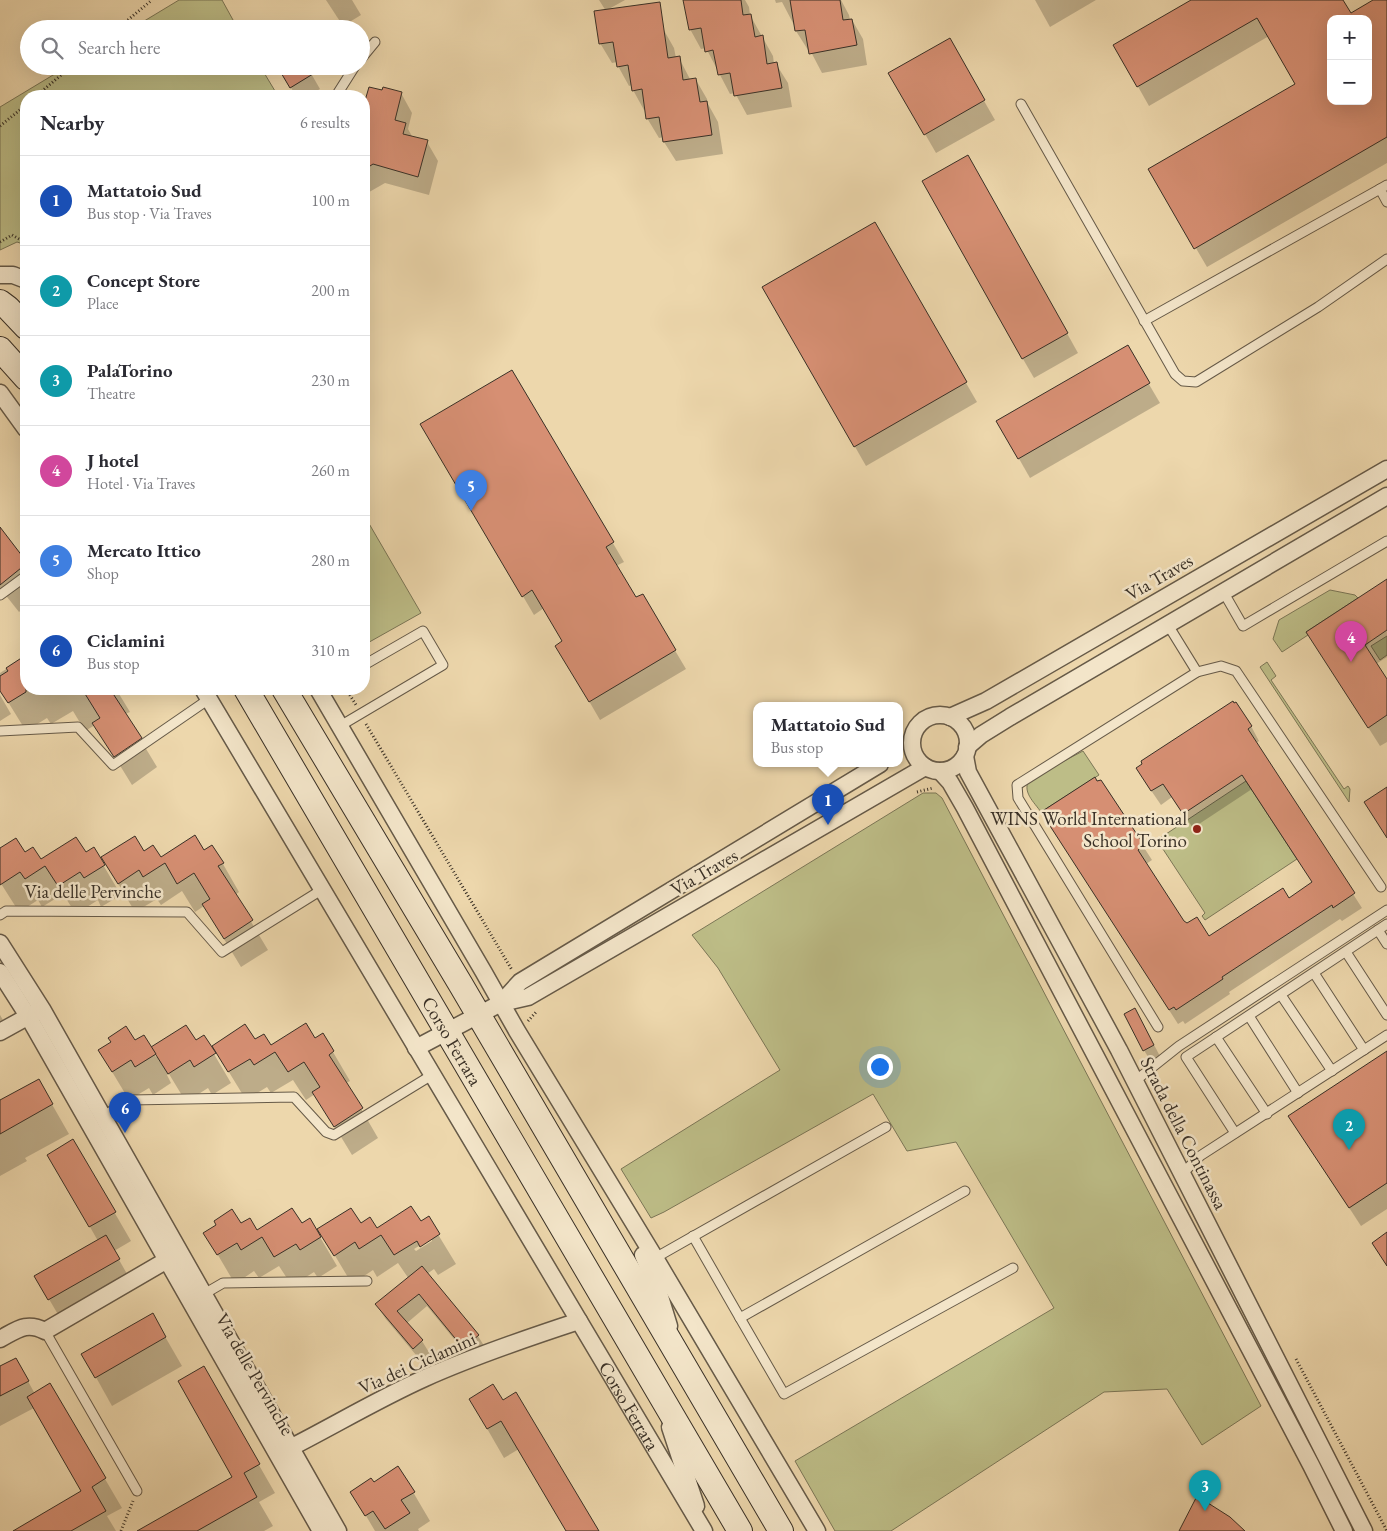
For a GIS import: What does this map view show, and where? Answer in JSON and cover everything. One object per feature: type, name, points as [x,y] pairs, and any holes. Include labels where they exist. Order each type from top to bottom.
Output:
[{"type":"main road","points":[[0,302],[20,321]]},
{"type":"main road","points":[[0,349],[20,371]]},
{"type":"main road","name":"Corso Ferrara","points":[[250,695],[740,1531]]},
{"type":"main road","name":"Corso Ferrara","points":[[288,695],[781,1531]]},
{"type":"street","points":[[0,275],[13,275],[20,278]]},
{"type":"street","points":[[0,393],[20,421]]},
{"type":"street","name":"Via Traves","points":[[950,717],[986,701],[1387,468]]},
{"type":"street","points":[[932,769],[954,767],[966,751],[988,731],[1387,496]]},
{"type":"street","name":"Corso Ferrara","points":[[207,695],[703,1530]]},
{"type":"street","name":"Corso Ferrara","points":[[323,695],[517,1032],[655,1258],[816,1531]]},
{"type":"street","points":[[966,751],[967,738],[964,729],[958,722],[942,715],[925,719],[906,745],[915,755],[950,782],[965,808],[1307,1456],[1344,1531]]},
{"type":"street","name":"Strada della Continassa","points":[[966,751],[968,772],[1135,1082],[1364,1531]]},
{"type":"street","name":"Via Traves","points":[[416,1048],[501,1003],[520,982],[875,767]]},
{"type":"street","name":"Via Traves","points":[[501,1003],[533,1004],[932,769]]},
{"type":"street","name":"Via delle Pervinche","points":[[0,943],[35,1012],[314,1505],[338,1531]]},
{"type":"street","name":"Via delle Pervinche","points":[[0,972],[35,1012],[103,1116],[174,1257],[204,1294],[284,1451]]},
{"type":"street","points":[[0,1032],[35,1012]]},
{"type":"street","name":"Corso Ferrara","points":[[632,1221],[642,1253],[658,1290],[676,1352]]},
{"type":"street","points":[[0,1339],[23,1326],[35,1326],[44,1331],[174,1257]]},
{"type":"street","name":"Via dei Ciclamini","points":[[284,1451],[379,1400],[426,1378],[476,1357],[579,1321]]},
{"type":"street","name":"Corso Ferrara","points":[[658,1392],[703,1530]]},
{"type":"street","name":"Via delle Pervinche","points":[[314,1505],[321,1531]]},
{"type":"lane","points":[[370,48],[375,42]]},
{"type":"lane","points":[[340,90],[349,75]]},
{"type":"lane","points":[[1021,104],[1144,321],[1175,374],[1183,381],[1196,382],[1318,308],[1387,259]]},
{"type":"lane","points":[[1144,321],[1384,187],[1387,202]]},
{"type":"lane","points":[[1224,593],[1243,626],[1387,542]]},
{"type":"lane","points":[[0,595],[20,580]]},
{"type":"lane","points":[[1168,625],[1197,672]]},
{"type":"lane","points":[[340,726],[443,665],[423,631],[370,661]]},
{"type":"lane","points":[[1158,1027],[1018,798],[1017,785],[1197,672],[1221,666],[1236,671],[1381,887]]},
{"type":"lane","name":"Corso Ferrara","points":[[0,731],[78,727],[113,765],[205,695]]},
{"type":"lane","name":"Via delle Pervinche","points":[[0,915],[6,911],[187,912],[222,952],[323,889]]},
{"type":"lane","points":[[1135,1082],[1179,1046],[1387,910]]},
{"type":"lane","points":[[1235,1133],[1186,1057],[1387,924]]},
{"type":"lane","points":[[1378,930],[1387,944]]},
{"type":"lane","points":[[1346,952],[1387,1015]]},
{"type":"lane","points":[[1314,973],[1364,1050]]},
{"type":"lane","points":[[1281,995],[1332,1071]]},
{"type":"lane","points":[[1249,1016],[1298,1093]]},
{"type":"lane","points":[[1182,1174],[1200,1156],[1387,1035]]},
{"type":"lane","points":[[1216,1037],[1267,1114]]},
{"type":"lane","name":"Corso Ferrara","points":[[103,1116],[130,1100],[294,1097],[326,1132],[334,1136],[432,1075]]},
{"type":"lane","points":[[655,1258],[886,1127]]},
{"type":"lane","points":[[740,1318],[965,1192]]},
{"type":"lane","points":[[693,1236],[784,1394],[1013,1268]]},
{"type":"lane","name":"Via delle Pervinche","points":[[204,1294],[223,1283],[367,1281]]},
{"type":"lane","points":[[44,1331],[137,1491]]},
{"type":"path","points":[[128,20],[152,0]]},
{"type":"path","points":[[43,90],[61,75]]},
{"type":"path","points":[[0,126],[20,110]]},
{"type":"path","points":[[0,242],[12,235],[20,240]]},
{"type":"path","points":[[350,695],[520,982]]},
{"type":"path","points":[[910,796],[930,788],[940,789]]},
{"type":"path","points":[[517,1032],[533,1004],[546,1006]]},
{"type":"path","points":[[121,1531],[137,1491]]},
{"type":"green space","points":[[179,0],[222,0],[233,20],[146,20]]},
{"type":"green space","points":[[53,75],[265,75],[274,90],[28,90]]},
{"type":"green space","points":[[20,95],[20,243],[17,242],[0,250],[0,107]]},
{"type":"green space","points":[[370,525],[421,613],[370,642]]},
{"type":"green space","points":[[1330,590],[1355,595],[1358,598],[1306,632],[1308,635],[1282,652],[1273,639],[1279,620]]},
{"type":"green space","points":[[1387,636],[1387,655],[1380,660],[1371,646]]},
{"type":"green space","points":[[1267,662],[1276,676],[1271,680],[1344,789],[1348,786],[1350,789],[1349,802],[1260,667]]},
{"type":"green space","points":[[1083,751],[1099,775],[1041,812],[1028,792],[1027,788],[1030,779]]},
{"type":"green space","points":[[1246,781],[1297,859],[1205,920],[1202,916],[1205,913],[1157,840]]},
{"type":"green space","points":[[923,793],[936,793],[942,798],[1261,1406],[1202,1445],[1167,1389],[1104,1392],[891,1531],[835,1531],[795,1461],[1054,1308],[956,1142],[907,1151],[873,1094],[651,1218],[621,1169],[780,1070],[718,968],[692,935]]},
{"type":"building","points":[[683,0],[741,0],[743,15],[751,14],[755,37],[763,35],[767,64],[777,62],[782,88],[734,96],[730,73],[718,75],[713,50],[705,52],[701,28],[689,30]]},
{"type":"building","points":[[790,0],[840,0],[843,20],[852,19],[857,45],[809,54],[805,30],[795,31]]},
{"type":"building","points":[[1191,0],[1343,0],[1351,13],[1373,0],[1387,0],[1387,137],[1194,249],[1148,169],[1295,84],[1257,18],[1137,87],[1113,45]]},
{"type":"building","points":[[660,2],[668,58],[680,56],[683,80],[696,78],[700,102],[707,101],[712,135],[663,142],[659,117],[646,119],[642,89],[632,91],[628,65],[617,67],[613,42],[599,44],[594,11]]},
{"type":"building","points":[[950,38],[985,100],[924,135],[888,73]]},
{"type":"building","points":[[282,75],[311,75],[290,88]]},
{"type":"building","points":[[369,87],[382,90],[383,87],[402,92],[395,120],[406,123],[403,134],[428,140],[418,177],[373,164],[370,166],[370,90],[368,90]]},
{"type":"building","points":[[968,155],[1068,333],[1022,359],[922,181]]},
{"type":"building","points":[[875,222],[967,382],[854,447],[762,287]]},
{"type":"building","points":[[1128,345],[1150,383],[1018,459],[996,421]]},
{"type":"building","points":[[512,370],[614,542],[606,547],[636,597],[643,594],[676,650],[589,702],[555,646],[562,641],[532,590],[522,597],[420,424]]},
{"type":"building","points":[[0,527],[20,553],[20,569],[0,585]]},
{"type":"building","points":[[1387,579],[1387,630],[1365,645],[1387,679],[1387,715],[1368,728],[1306,632]]},
{"type":"building","points":[[20,659],[21,695],[8,703],[0,691],[0,676],[8,671],[6,668]]},
{"type":"building","points":[[86,695],[114,695],[142,738],[114,757],[92,723],[100,718]]},
{"type":"building","points":[[1233,701],[1234,703],[1236,702],[1252,726],[1248,729],[1355,893],[1333,908],[1332,905],[1222,977],[1223,979],[1176,1010],[1174,1007],[1169,1010],[1041,812],[1095,777],[1097,781],[1101,780],[1144,845],[1138,850],[1184,921],[1187,923],[1197,917],[1209,936],[1283,888],[1289,898],[1312,882],[1242,775],[1183,814],[1163,784],[1151,791],[1136,768],[1142,764],[1141,761]]},
{"type":"building","points":[[1387,787],[1387,838],[1364,802]]},
{"type":"building","points":[[195,835],[204,850],[212,845],[224,863],[218,866],[253,920],[224,939],[202,904],[210,899],[194,873],[177,884],[165,863],[143,877],[139,870],[118,884],[101,857],[135,836],[144,851],[153,845],[161,857]]},
{"type":"building","points":[[76,837],[86,852],[94,847],[105,865],[84,878],[80,872],[58,886],[45,866],[25,879],[20,872],[0,885],[0,848],[16,838],[25,852],[33,847],[41,859]]},
{"type":"building","points":[[1135,1008],[1154,1045],[1143,1051],[1124,1014]]},
{"type":"building","points":[[306,1023],[315,1038],[323,1033],[334,1051],[329,1055],[363,1108],[334,1127],[312,1092],[320,1087],[304,1062],[288,1072],[275,1052],[254,1065],[250,1059],[228,1072],[212,1046],[245,1024],[255,1039],[264,1034],[271,1045]]},
{"type":"building","points":[[186,1025],[196,1040],[204,1035],[216,1053],[194,1067],[190,1060],[168,1074],[151,1047]]},
{"type":"building","points":[[126,1026],[135,1040],[144,1035],[156,1054],[135,1067],[131,1060],[112,1072],[98,1050],[111,1042],[108,1038]]},
{"type":"building","points":[[1387,1051],[1387,1183],[1349,1208],[1288,1116]]},
{"type":"building","points":[[39,1079],[53,1104],[0,1134],[0,1100]]},
{"type":"building","points":[[73,1139],[116,1212],[89,1227],[47,1155]]},
{"type":"building","points":[[411,1206],[421,1221],[429,1216],[440,1234],[420,1247],[417,1241],[394,1255],[381,1235],[359,1249],[355,1242],[334,1256],[317,1229],[351,1208],[361,1223],[370,1217],[377,1228]]},
{"type":"building","points":[[292,1208],[302,1223],[310,1218],[321,1237],[300,1250],[296,1244],[274,1257],[262,1237],[241,1250],[237,1243],[217,1255],[203,1233],[216,1225],[214,1221],[232,1209],[241,1223],[250,1218],[257,1230]]},
{"type":"building","points":[[1387,1232],[1387,1266],[1372,1243]]},
{"type":"building","points":[[106,1235],[120,1259],[48,1300],[34,1276]]},
{"type":"building","points":[[422,1266],[479,1335],[463,1348],[419,1294],[397,1311],[423,1340],[413,1349],[375,1304]]},
{"type":"building","points":[[153,1313],[166,1337],[95,1378],[81,1354]]},
{"type":"building","points":[[16,1358],[29,1381],[0,1396],[0,1366]]},
{"type":"building","points":[[204,1366],[260,1464],[244,1473],[257,1497],[197,1531],[137,1531],[232,1477],[178,1381]]},
{"type":"building","points":[[50,1383],[106,1478],[92,1487],[106,1511],[71,1531],[13,1531],[81,1491],[27,1397]]},
{"type":"building","points":[[493,1384],[503,1400],[516,1392],[599,1531],[566,1531],[501,1421],[487,1429],[469,1399]]},
{"type":"building","points":[[398,1466],[415,1492],[401,1500],[410,1513],[385,1529],[373,1511],[365,1516],[350,1492],[371,1478],[374,1482]]},
{"type":"building","points":[[1197,1496],[1230,1517],[1245,1531],[1179,1531]]},
{"type":"place","name":"Mercato Ittico","points":[[471,511]]},
{"type":"place","name":"J hotel","points":[[1351,662]]},
{"type":"place","name":"Mattatoio Sud","points":[[828,825]]},
{"type":"place","name":"WINS World International School Torino","points":[[1197,829]]},
{"type":"place","name":"Ciclamini","points":[[125,1133]]},
{"type":"place","name":"Concept Store","points":[[1349,1150]]},
{"type":"place","name":"PalaTorino","points":[[1205,1511]]}]
